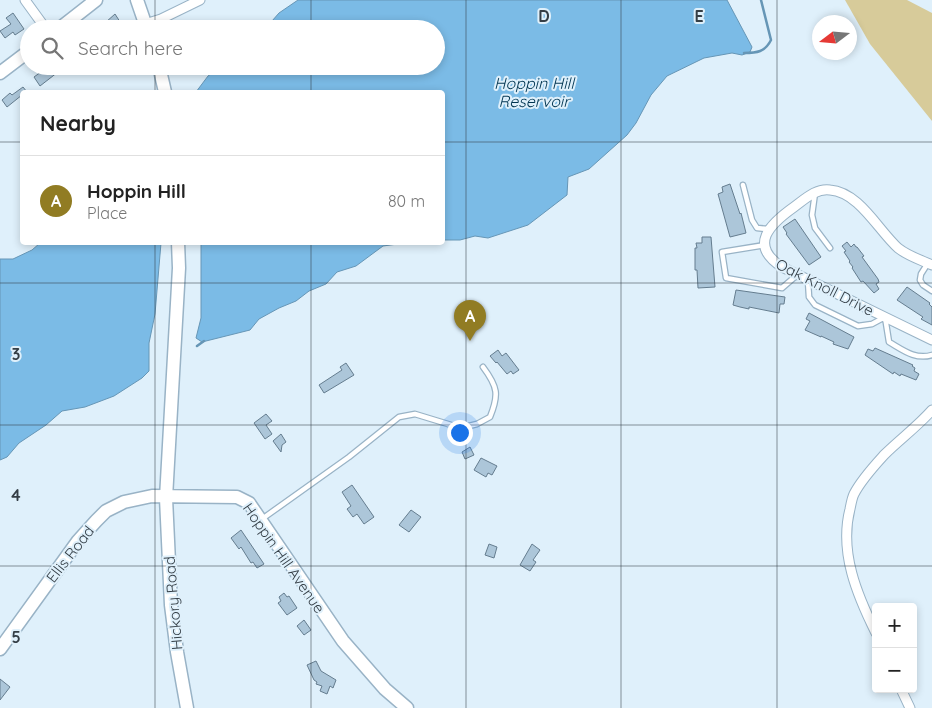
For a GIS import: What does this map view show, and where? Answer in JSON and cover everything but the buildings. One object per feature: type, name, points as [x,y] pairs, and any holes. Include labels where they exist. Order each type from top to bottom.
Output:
[{"type":"street","points":[[24,0],[39,20]]},
{"type":"street","points":[[70,20],[96,0]]},
{"type":"street","points":[[137,0],[144,20]]},
{"type":"street","points":[[159,20],[200,0]]},
{"type":"street","points":[[0,73],[20,59]]},
{"type":"street","points":[[162,75],[166,90]]},
{"type":"street","points":[[768,229],[780,217],[815,192],[828,189],[846,194],[860,206],[900,249],[930,264]]},
{"type":"street","name":"Oak Knoll Drive","points":[[768,229],[764,238],[765,245],[767,254],[774,262],[808,281],[932,340]]},
{"type":"street","points":[[166,498],[179,268],[178,245]]},
{"type":"street","points":[[872,624],[855,585],[848,558],[846,535],[854,494],[885,454],[932,410]]},
{"type":"street","name":"Ellis Road","points":[[0,649],[78,541],[96,521],[106,512],[124,502],[152,496],[166,498]]},
{"type":"street","name":"Hoppin Hill Avenue","points":[[166,498],[238,497],[249,503],[343,641],[386,689],[407,708]]},
{"type":"street","name":"Hickory Road","points":[[166,498],[171,605],[187,708]]},
{"type":"street","points":[[903,693],[910,708]]},
{"type":"lane","points":[[743,186],[752,220],[757,228],[768,229]]},
{"type":"lane","points":[[815,192],[813,222],[815,228],[830,248]]},
{"type":"lane","points":[[765,245],[722,252],[726,278],[782,288],[797,275]]},
{"type":"lane","points":[[930,264],[921,274],[920,280],[932,292]]},
{"type":"lane","points":[[808,281],[809,297],[815,305],[858,326],[872,324],[885,317],[889,342],[914,356],[924,358],[932,355]]},
{"type":"lane","points":[[260,521],[349,457],[399,417],[415,414],[460,428],[477,424],[490,417],[497,396],[493,381],[483,368]]},
{"type":"shaded area","points":[[845,0],[907,0],[932,13],[932,121],[870,44],[857,21],[857,15],[854,15]]},
{"type":"water","name":"Hoppin Hill Reservoir","points":[[298,0],[727,0],[752,47],[750,52],[742,55],[732,53],[704,58],[667,76],[651,95],[636,123],[627,135],[589,169],[568,177],[567,195],[528,225],[488,238],[475,236],[460,240],[445,240],[445,90],[198,90],[209,75],[445,75],[445,20],[273,20],[279,13]]},
{"type":"water","points":[[38,245],[161,245],[155,314],[149,343],[149,371],[142,378],[114,396],[85,407],[62,411],[46,425],[19,443],[7,457],[0,460],[0,259],[13,259],[32,250]]},
{"type":"water","points":[[201,245],[390,245],[383,246],[356,266],[337,272],[326,284],[309,291],[296,301],[259,319],[250,330],[202,342],[196,338],[201,318]]},
{"type":"waterway","points":[[744,53],[760,51],[771,40],[761,0]]},
{"type":"waterway","points":[[197,346],[204,341]]},
{"type":"place","name":"Hoppin Hill","points":[[470,341]]}]
